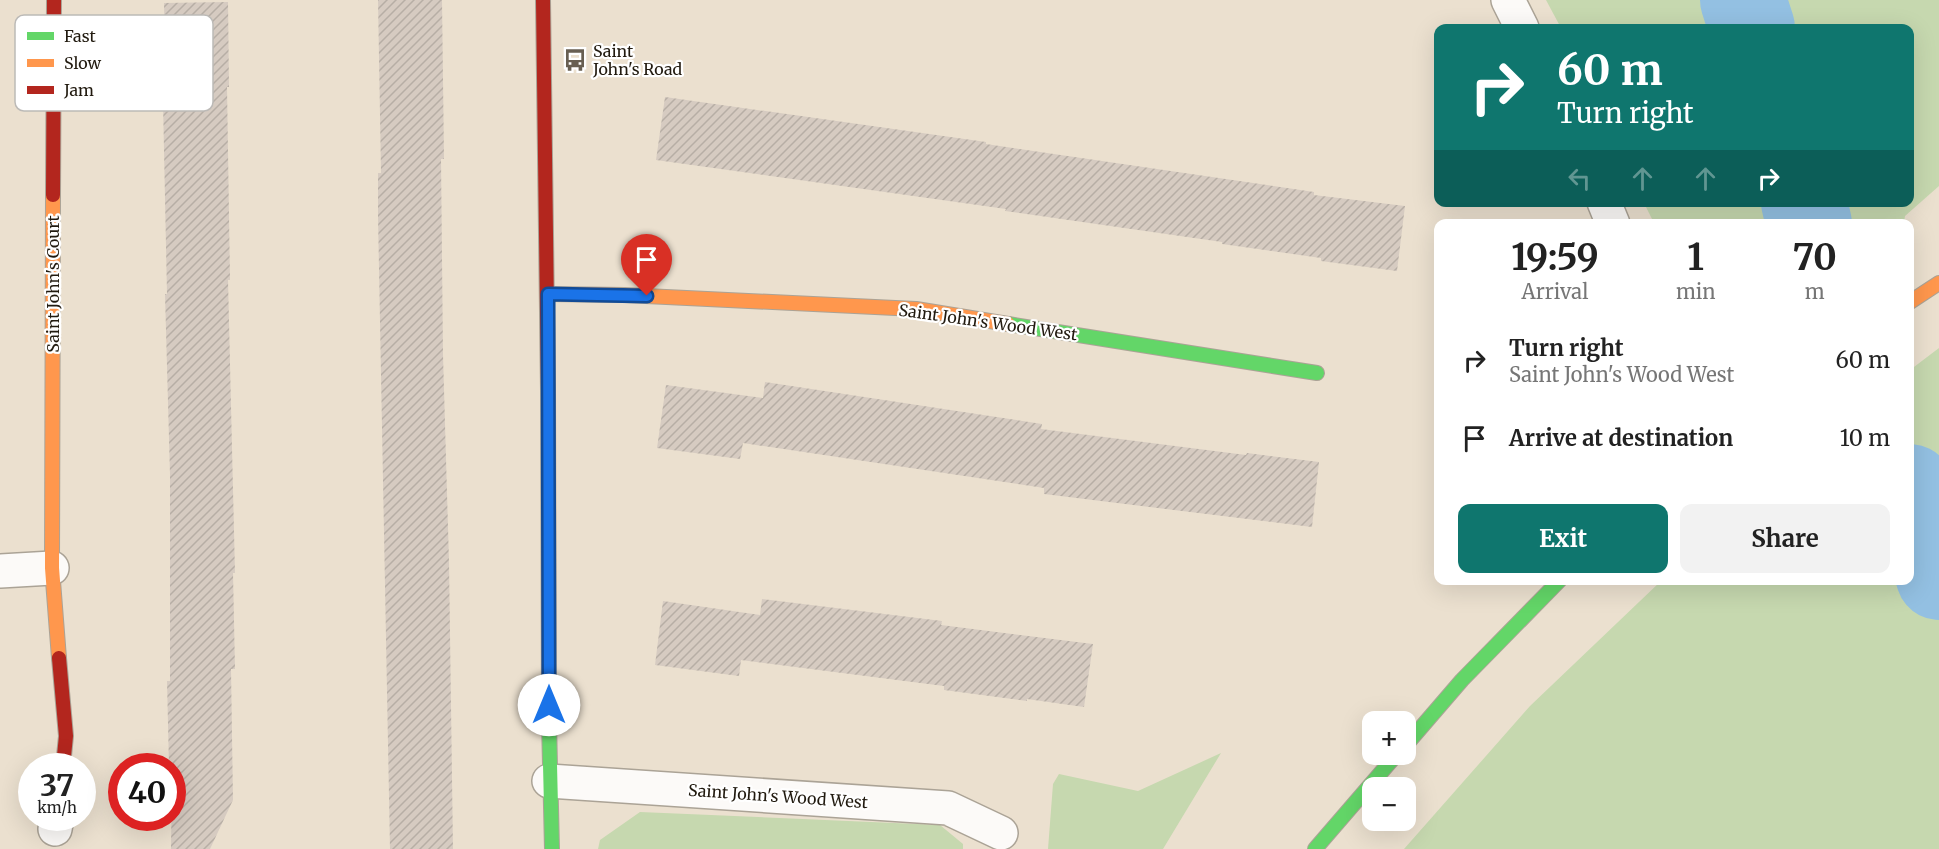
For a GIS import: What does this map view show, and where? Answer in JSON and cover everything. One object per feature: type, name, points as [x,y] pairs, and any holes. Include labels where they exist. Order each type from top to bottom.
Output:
[{"type":"street","name":"Saint John's Court","points":[[54,0],[54,15]]},
{"type":"street","points":[[543,0],[548,294],[549,781],[552,849]]},
{"type":"street","points":[[1508,0],[1520,24]]},
{"type":"street","name":"Saint John's Court","points":[[54,111],[52,568],[66,736],[64,753]]},
{"type":"street","points":[[1914,299],[1939,282]]},
{"type":"street","name":"Saint John's Wood West","points":[[548,294],[624,295],[916,309],[1317,373]]},
{"type":"street","points":[[0,571],[52,568]]},
{"type":"street","points":[[1416,733],[1462,680],[1555,585]]},
{"type":"street","points":[[1315,849],[1388,765]]},
{"type":"street","name":"Saint John's Wood West","points":[[549,781],[948,808],[1001,833]]},
{"type":"green space","points":[[1546,0],[1939,0],[1939,186],[1905,216],[1905,219],[1652,219],[1646,207],[1914,207],[1914,24],[1559,24]]},
{"type":"green space","points":[[1939,348],[1939,849],[1404,849],[1530,706],[1657,585],[1914,585],[1914,367]]},
{"type":"green space","points":[[1221,753],[1163,849],[1048,849],[1053,784],[1059,774],[1138,791]]},
{"type":"green space","points":[[640,812],[940,825],[963,844],[963,849],[598,849],[600,840]]},
{"type":"building","points":[[378,0],[442,0],[443,355],[449,562],[453,849],[390,849],[378,216],[378,173],[381,173]]},
{"type":"building","points":[[228,2],[230,280],[228,280],[235,573],[233,573],[235,669],[231,669],[233,800],[210,849],[171,849],[171,831],[186,831],[186,753],[169,753],[167,681],[170,681],[170,475],[163,111],[213,111],[213,15],[164,15],[164,3]]},
{"type":"building","points":[[665,97],[986,142],[986,144],[1314,192],[1314,195],[1405,206],[1397,271],[1321,261],[1321,258],[1222,244],[1222,242],[1005,211],[1006,209],[656,160]]},
{"type":"building","points":[[765,382],[1042,424],[1041,429],[1319,462],[1312,527],[1044,494],[1044,488],[743,443],[740,459],[657,448],[666,385],[763,398]]},
{"type":"building","points":[[762,599],[942,621],[941,625],[1093,644],[1084,707],[944,690],[944,686],[741,660],[739,676],[655,665],[663,601],[760,615]]},
{"type":"waterway","points":[[1743,0],[1751,24]]},
{"type":"waterway","points":[[1805,207],[1808,219]]},
{"type":"waterway","points":[[1914,499],[1939,577]]},
{"type":"traffic: fast","points":[[1008,324],[1317,373]]},
{"type":"traffic: fast","points":[[1416,733],[1462,680],[1555,585]]},
{"type":"traffic: fast","points":[[549,722],[552,849]]},
{"type":"traffic: fast","points":[[1315,849],[1388,765]]},
{"type":"traffic: slow","points":[[53,195],[52,568],[59,658]]},
{"type":"traffic: slow","points":[[1914,299],[1939,283]]},
{"type":"traffic: slow","points":[[548,294],[625,295],[916,309],[1008,324]]},
{"type":"traffic: slow","points":[[548,390],[549,722]]},
{"type":"traffic: jam","points":[[54,0],[54,15]]},
{"type":"traffic: jam","points":[[543,0],[548,390]]},
{"type":"traffic: jam","points":[[53,111],[53,195]]},
{"type":"traffic: jam","points":[[59,658],[66,736],[64,753]]},
{"type":"place","name":"Saint John's Road","points":[[575,60]]},
{"type":"route","points":[[549,705],[548,294],[647,296]]}]
